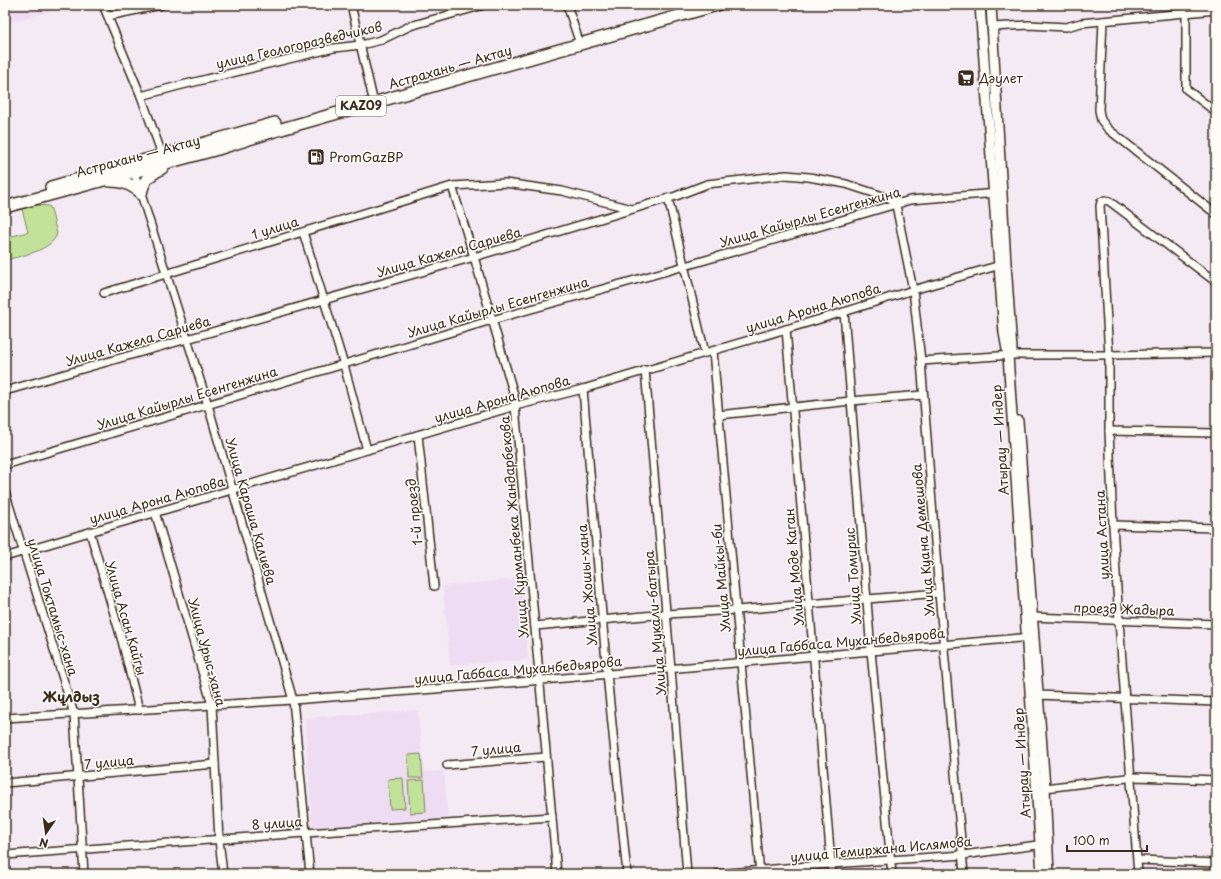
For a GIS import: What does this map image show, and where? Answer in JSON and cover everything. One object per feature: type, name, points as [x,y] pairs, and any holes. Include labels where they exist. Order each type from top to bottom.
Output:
[{"type":"highway","name":"Астрахань — Актау","points":[[659,18],[691,5]]},
{"type":"highway","name":"Астрахань — Актау","points":[[164,159],[218,148],[659,18],[717,5]]},
{"type":"highway","name":"Астрахань — Актау","points":[[5,200],[133,168],[372,95],[579,41]]},
{"type":"highway","points":[[102,181],[128,183],[141,193],[147,178],[162,168],[164,159]]},
{"type":"highway","name":"Астрахань — Актау","points":[[5,207],[102,181],[133,168]]},
{"type":"main road","name":"Атырау — Индер","points":[[980,5],[998,193]]},
{"type":"main road","name":"Атырау — Индер","points":[[991,5],[1002,265],[1032,617],[1030,638],[1038,695],[1045,788],[1042,874]]},
{"type":"main road","name":"Атырау — Индер","points":[[1010,355],[1018,522],[1030,638],[1044,844],[1049,874]]},
{"type":"street","points":[[103,5],[141,96],[164,159]]},
{"type":"street","points":[[108,16],[161,5]]},
{"type":"street","points":[[351,5],[372,95]]},
{"type":"street","name":"улица Геологоразведчиков","points":[[141,96],[334,48],[360,45],[381,40],[410,26],[484,5]]},
{"type":"street","points":[[567,5],[579,41]]},
{"type":"street","points":[[993,27],[1029,25],[1066,27],[1082,23],[1216,10]]},
{"type":"street","points":[[1186,13],[1186,89],[1216,112]]},
{"type":"street","points":[[1103,21],[1099,110],[1101,120],[1108,129],[1216,214]]},
{"type":"street","name":"Улица Караша Калиева","points":[[133,168],[208,405],[293,700],[310,874]]},
{"type":"street","name":"Улица Кажела Сариева","points":[[5,391],[474,257],[668,198],[707,184],[786,175],[809,177],[846,184],[889,198],[899,204]]},
{"type":"street","name":"1 улица","points":[[104,292],[452,186],[505,183],[562,191],[632,209]]},
{"type":"street","name":"Улица Курманбека Жандарбекова","points":[[452,186],[514,395],[557,874]]},
{"type":"street","name":"Улица Кайырлы Есенгенжина","points":[[5,465],[492,320],[685,266],[910,200],[998,193]]},
{"type":"street","points":[[668,198],[705,353]]},
{"type":"street","name":"улица Астана","points":[[1138,874],[1113,525],[1109,431],[1109,355],[1100,206],[1101,202],[1105,200],[1109,201],[1216,282]]},
{"type":"street","name":"Улица Куана Демешова","points":[[899,204],[913,290],[921,361],[943,645],[964,874]]},
{"type":"street","points":[[303,232],[344,365],[367,450]]},
{"type":"street","name":"улица Арона Аюпова","points":[[5,557],[515,406],[583,389],[844,312],[913,290],[1002,265]]},
{"type":"street","name":"Улица Томирис","points":[[844,312],[871,651],[892,874]]},
{"type":"street","name":"Улица Моде Каган","points":[[786,329],[832,874]]},
{"type":"street","name":"Улица Майкы-би","points":[[713,351],[759,872]]},
{"type":"street","points":[[921,361],[1010,355],[1216,353]]},
{"type":"street","name":"Улица Мукали-батыра","points":[[645,370],[687,874]]},
{"type":"street","name":"Улица Жошы-хана","points":[[583,389],[602,620],[627,874]]},
{"type":"street","points":[[718,415],[924,395]]},
{"type":"street","points":[[1109,431],[1216,432]]},
{"type":"street","name":"1-й проезд","points":[[418,435],[434,586]]},
{"type":"street","name":"улица Токтамыс-хана","points":[[5,492],[74,714],[84,874]]},
{"type":"street","name":"Улица Урыс-хана","points":[[155,512],[212,705],[219,840],[223,874]]},
{"type":"street","points":[[1113,525],[1216,528]]},
{"type":"street","name":"Улица Асан Кайгы","points":[[90,532],[122,641],[139,710]]},
{"type":"street","points":[[535,626],[666,614],[867,600],[939,593]]},
{"type":"street","name":"проезд Жадыра","points":[[1032,617],[1216,624]]},
{"type":"street","name":"улица Габбаса Муханбедьярова","points":[[5,718],[293,700],[1030,638]]},
{"type":"street","points":[[1038,695],[1216,702]]},
{"type":"street","name":"7 улица","points":[[447,764],[546,757]]},
{"type":"street","name":"7 улица","points":[[5,783],[215,764]]},
{"type":"street","points":[[1045,788],[1131,777],[1216,780]]},
{"type":"street","name":"8 улица","points":[[5,855],[552,817]]},
{"type":"street","name":"улица Темиржана Ислямова","points":[[717,874],[759,872],[831,864],[962,855],[1044,844]]},
{"type":"street","points":[[1138,860],[1216,863]]},
{"type":"shaded area","points":[[5,5],[47,5],[49,12],[5,24]]},
{"type":"shaded area","points":[[522,579],[528,660],[450,665],[443,586]]},
{"type":"shaded area","points":[[418,710],[424,772],[444,771],[448,818],[312,827],[305,718]]},
{"type":"green space","points":[[35,205],[49,206],[51,209],[57,234],[54,240],[49,245],[35,252],[5,260],[5,238],[28,232],[22,209]]},
{"type":"green space","points":[[421,754],[423,778],[409,778],[408,755]]},
{"type":"green space","points":[[403,778],[405,808],[390,809],[388,779]]},
{"type":"green space","points":[[424,780],[426,812],[410,813],[408,781]]},
{"type":"place","name":"Дәулет","points":[[966,78]]},
{"type":"place","name":"PromGazBP","points":[[316,157]]},
{"type":"district","name":"Жұлдыз","points":[[71,697]]}]
